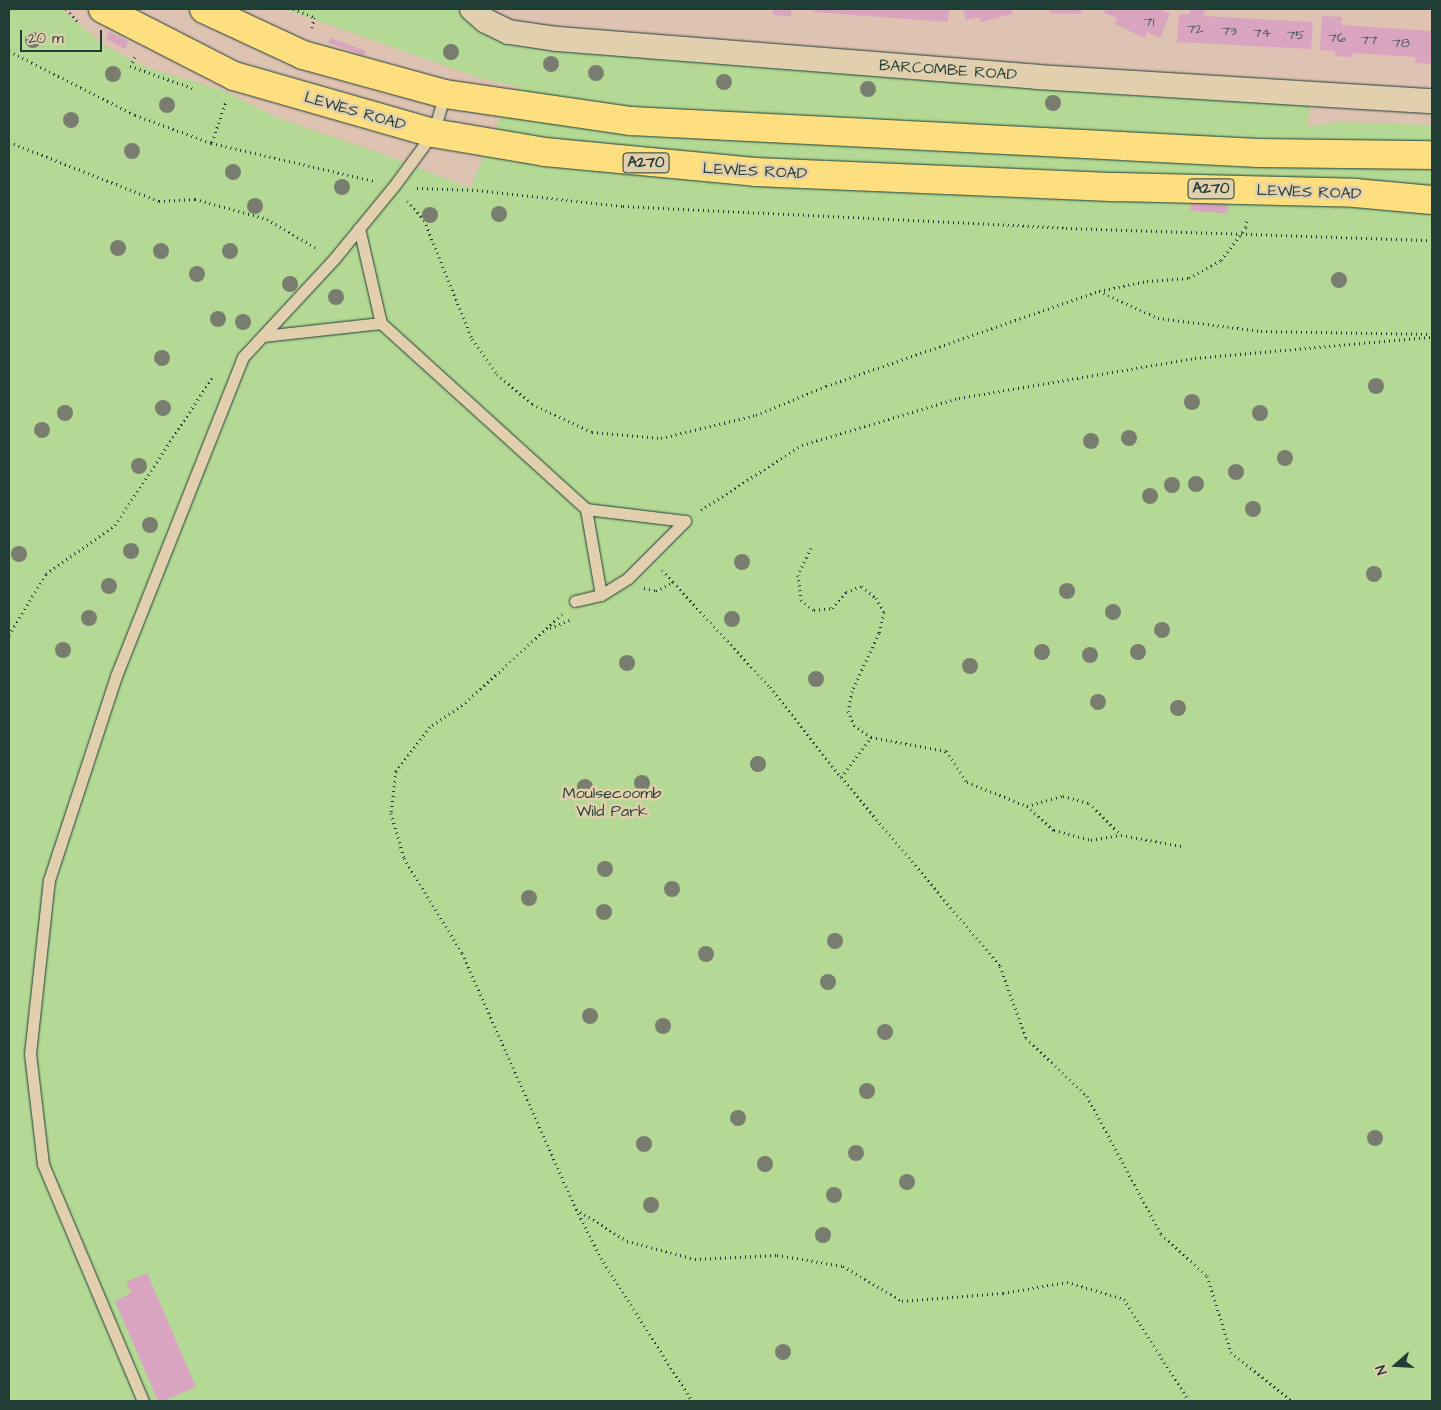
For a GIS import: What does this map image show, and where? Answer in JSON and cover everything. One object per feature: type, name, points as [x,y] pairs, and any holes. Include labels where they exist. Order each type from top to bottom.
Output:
[{"type":"main road","name":"LEWES ROAD","points":[[103,9],[234,76],[433,133],[545,152],[756,172],[1355,194],[1432,200]]},
{"type":"main road","points":[[204,9],[303,56],[445,94],[631,121],[1258,153],[1432,155]]},
{"type":"street","name":"BARCOMBE ROAD","points":[[472,9],[486,21],[509,32],[557,39],[1036,77],[1432,101]]},
{"type":"lane","points":[[143,1401],[43,1164],[30,1054],[49,880],[116,676],[243,358],[334,259],[394,186],[433,133],[445,94]]},
{"type":"lane","points":[[359,228],[381,323],[586,509],[685,521]]},
{"type":"lane","points":[[263,336],[381,323]]},
{"type":"lane","points":[[586,509],[601,595]]},
{"type":"lane","points":[[575,601],[601,595],[628,578],[685,521]]},
{"type":"path","points":[[211,143],[234,76]]},
{"type":"path","points":[[9,142],[159,201],[195,199],[267,219],[334,259]]},
{"type":"path","points":[[394,186],[424,220],[472,339],[497,374],[532,404],[592,432],[661,438],[756,415],[826,386],[1099,291],[1146,282],[1189,278],[1221,260],[1241,234]]},
{"type":"path","points":[[1099,291],[1138,310],[1167,319],[1261,331],[1432,336]]},
{"type":"path","points":[[685,521],[802,444],[959,398],[1195,358],[1432,336]]},
{"type":"path","points":[[9,635],[46,574],[116,525],[212,377],[243,358]]},
{"type":"path","points":[[812,548],[798,575],[801,600],[814,610],[832,608],[846,592],[862,586],[876,598],[884,612],[879,633],[852,691],[848,711],[854,725],[871,737],[946,751],[967,782],[1027,806],[1054,830],[1091,840],[1121,834],[1181,846]]},
{"type":"path","points":[[628,578],[645,589],[656,591],[674,582],[770,687],[841,777],[1000,966],[1026,1038],[1087,1096],[1161,1234],[1207,1276],[1230,1352],[1292,1401]]},
{"type":"path","points":[[575,601],[466,702],[430,727],[396,771],[391,813],[404,858],[462,953],[576,1208],[602,1258],[692,1401]]},
{"type":"path","points":[[841,777],[871,737]]},
{"type":"path","points":[[1027,806],[1063,796],[1089,803],[1121,834]]},
{"type":"path","points":[[576,1208],[627,1241],[695,1259],[777,1255],[843,1266],[902,1301],[1002,1293],[1067,1282],[1124,1299],[1189,1401]]},
{"type":"green space","name":"Moulsecoomb Wild Park","points":[[9,9],[61,9],[105,46],[148,68],[223,90],[280,119],[380,153],[470,188],[503,111],[511,111],[520,87],[480,78],[285,9],[459,9],[491,37],[515,46],[1310,105],[1307,127],[1338,122],[1432,125],[1432,1401],[9,1401]]},
{"type":"building","points":[[773,9],[806,9],[791,10],[791,16],[773,15]]},
{"type":"building","points":[[814,9],[949,9],[948,22],[814,12]]},
{"type":"building","points":[[963,9],[1017,9],[1011,11],[1012,14],[981,22],[980,17],[966,20]]},
{"type":"building","points":[[1051,9],[1082,9],[1081,14],[1050,13]]},
{"type":"building","points":[[1106,9],[1160,9],[1170,14],[1160,38],[1147,32],[1144,38],[1115,24],[1117,18],[1104,13]]},
{"type":"building","points":[[1190,9],[1205,9],[1204,16],[1313,22],[1311,49],[1177,42],[1179,14],[1190,14]]},
{"type":"building","points":[[1322,16],[1342,17],[1341,25],[1432,31],[1432,64],[1415,63],[1416,57],[1353,53],[1352,57],[1335,56],[1335,51],[1320,50]]},
{"type":"building","points":[[109,32],[128,41],[125,49],[106,39]]},
{"type":"building","points":[[330,38],[366,51],[364,56],[328,43]]},
{"type":"building","points":[[1191,203],[1228,205],[1228,213],[1191,211]]},
{"type":"building","points":[[147,1273],[196,1387],[163,1401],[158,1401],[115,1301],[131,1293],[126,1282]]}]
